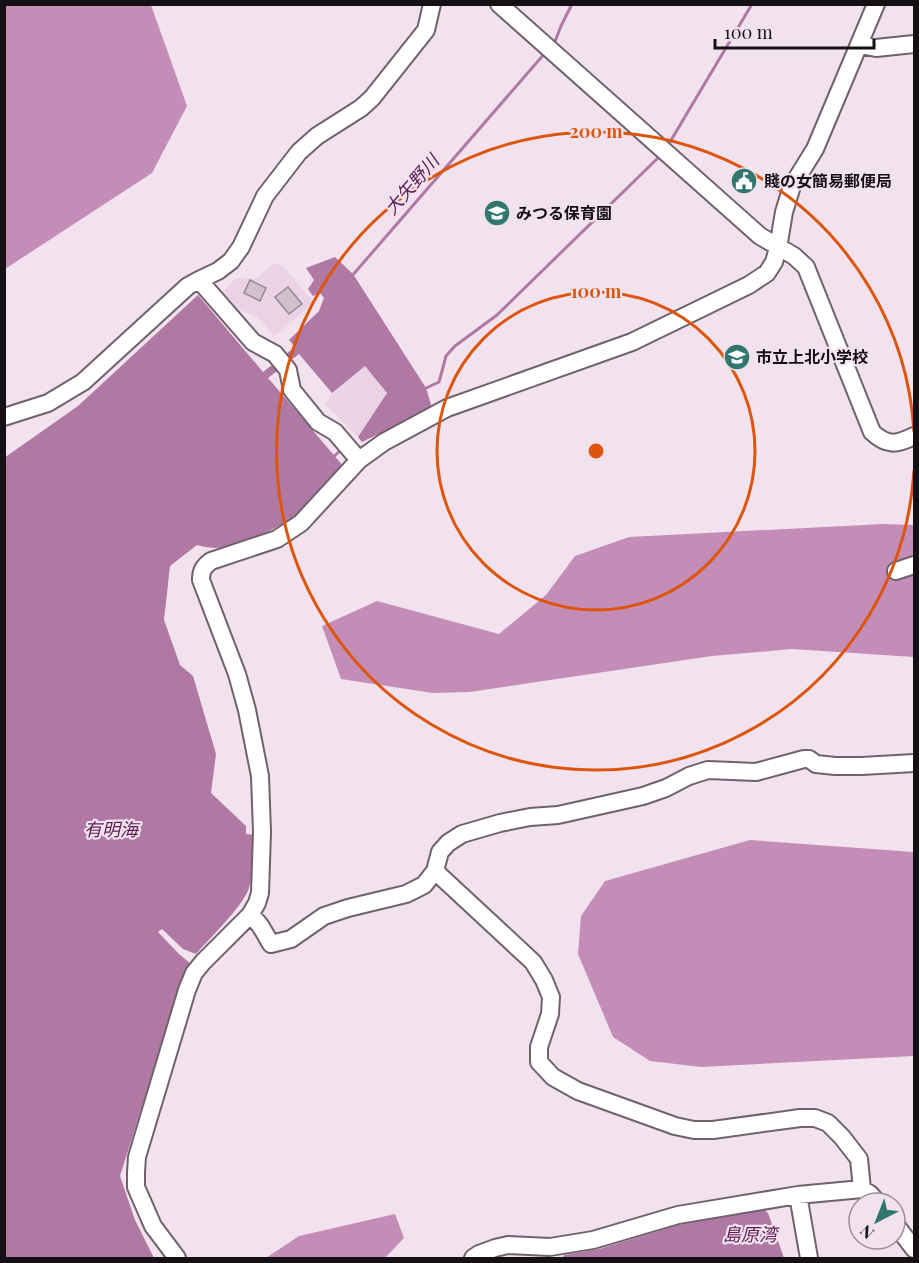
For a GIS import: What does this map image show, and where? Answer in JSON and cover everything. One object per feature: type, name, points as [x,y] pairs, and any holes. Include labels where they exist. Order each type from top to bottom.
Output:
[{"type":"street","points":[[4,417],[48,403],[83,382],[189,286],[199,279],[218,272],[231,261],[241,247],[274,182],[299,152],[317,136],[361,108],[372,98],[426,30],[432,4]]},
{"type":"street","points":[[499,4],[760,236],[794,256],[806,267],[872,432],[881,440],[889,443],[904,441],[915,436]]},
{"type":"street","points":[[177,1258],[153,1226],[136,1187],[137,1157],[187,990],[194,974],[250,915],[260,893],[262,832],[260,776],[240,683],[201,580],[202,570],[211,561],[277,538],[301,523],[359,460],[384,442],[447,408],[632,342],[749,285],[767,273],[774,262],[792,186],[815,149],[876,4]]},
{"type":"street","points":[[860,45],[876,48],[915,44]]},
{"type":"street","points":[[199,279],[253,342],[275,354],[288,370],[292,390],[318,422],[335,432],[359,460]]},
{"type":"street","points":[[896,570],[915,565]]},
{"type":"street","points":[[250,915],[262,926],[273,944],[291,939],[324,916],[406,894],[424,885],[435,871],[440,852],[448,843],[462,834],[500,823],[530,817],[558,815],[643,796],[708,770],[756,772],[804,759],[809,759],[816,764],[835,766],[915,763]]},
{"type":"street","points":[[435,871],[532,962],[544,980],[550,998],[550,1014],[539,1047],[539,1062],[553,1077],[578,1091],[675,1126],[694,1130],[713,1130],[815,1118],[828,1123],[859,1159],[862,1189]]},
{"type":"street","points":[[473,1258],[508,1245],[550,1247],[593,1240],[678,1215],[798,1195],[862,1189],[865,1191]]},
{"type":"street","points":[[798,1195],[809,1258]]},
{"type":"shaded area","points":[[5,4],[151,5],[187,106],[152,173],[5,269]]},
{"type":"shaded area","points":[[274,263],[284,267],[314,303],[274,336],[257,317],[229,306],[220,295],[236,278],[257,278]]},
{"type":"shaded area","points":[[365,366],[387,393],[358,437],[325,404],[332,393]]},
{"type":"shaded area","points":[[883,524],[914,525],[914,657],[792,649],[712,656],[470,692],[433,693],[341,679],[322,626],[377,601],[499,634],[546,595],[575,556],[629,537]]},
{"type":"shaded area","points":[[750,840],[914,852],[914,1056],[701,1067],[650,1061],[613,1037],[578,954],[581,916],[605,881]]},
{"type":"shaded area","points":[[395,1214],[404,1238],[385,1258],[266,1258],[299,1236]]},
{"type":"water","name":"有明海","points":[[335,257],[353,274],[426,388],[432,408],[362,442],[358,437],[387,393],[365,366],[332,393],[299,354],[268,378],[344,467],[309,503],[279,526],[228,546],[211,548],[197,545],[170,566],[164,620],[180,665],[193,676],[216,754],[211,793],[246,826],[246,834],[255,835],[255,842],[252,875],[246,895],[196,954],[183,949],[162,929],[158,932],[191,964],[183,976],[120,1176],[135,1220],[154,1258],[5,1258],[4,458],[78,406],[198,295],[263,372],[295,347],[289,340],[319,311],[324,298],[320,293],[313,296],[308,289],[314,280],[306,268]]},
{"type":"water","name":"島原湾","points":[[763,1209],[768,1213],[784,1258],[563,1258],[564,1255],[599,1249],[685,1223]]},
{"type":"building","points":[[250,280],[266,288],[260,301],[244,293]]},
{"type":"building","points":[[288,287],[302,304],[289,314],[275,297]]},
{"type":"waterway","name":"大矢野川","points":[[554,44],[572,4]]},
{"type":"waterway","points":[[667,147],[752,4]]},
{"type":"waterway","name":"大矢野川","points":[[351,277],[545,53]]},
{"type":"waterway","points":[[424,389],[439,382],[446,356],[455,346],[497,315],[661,155]]},
{"type":"waterway","points":[[332,458],[342,449]]},
{"type":"place","name":"賤の女簡易郵便局","points":[[744,181]]},
{"type":"place","name":"みつる保育園","points":[[497,213]]},
{"type":"place","name":"市立上北小学校","points":[[737,357]]}]
